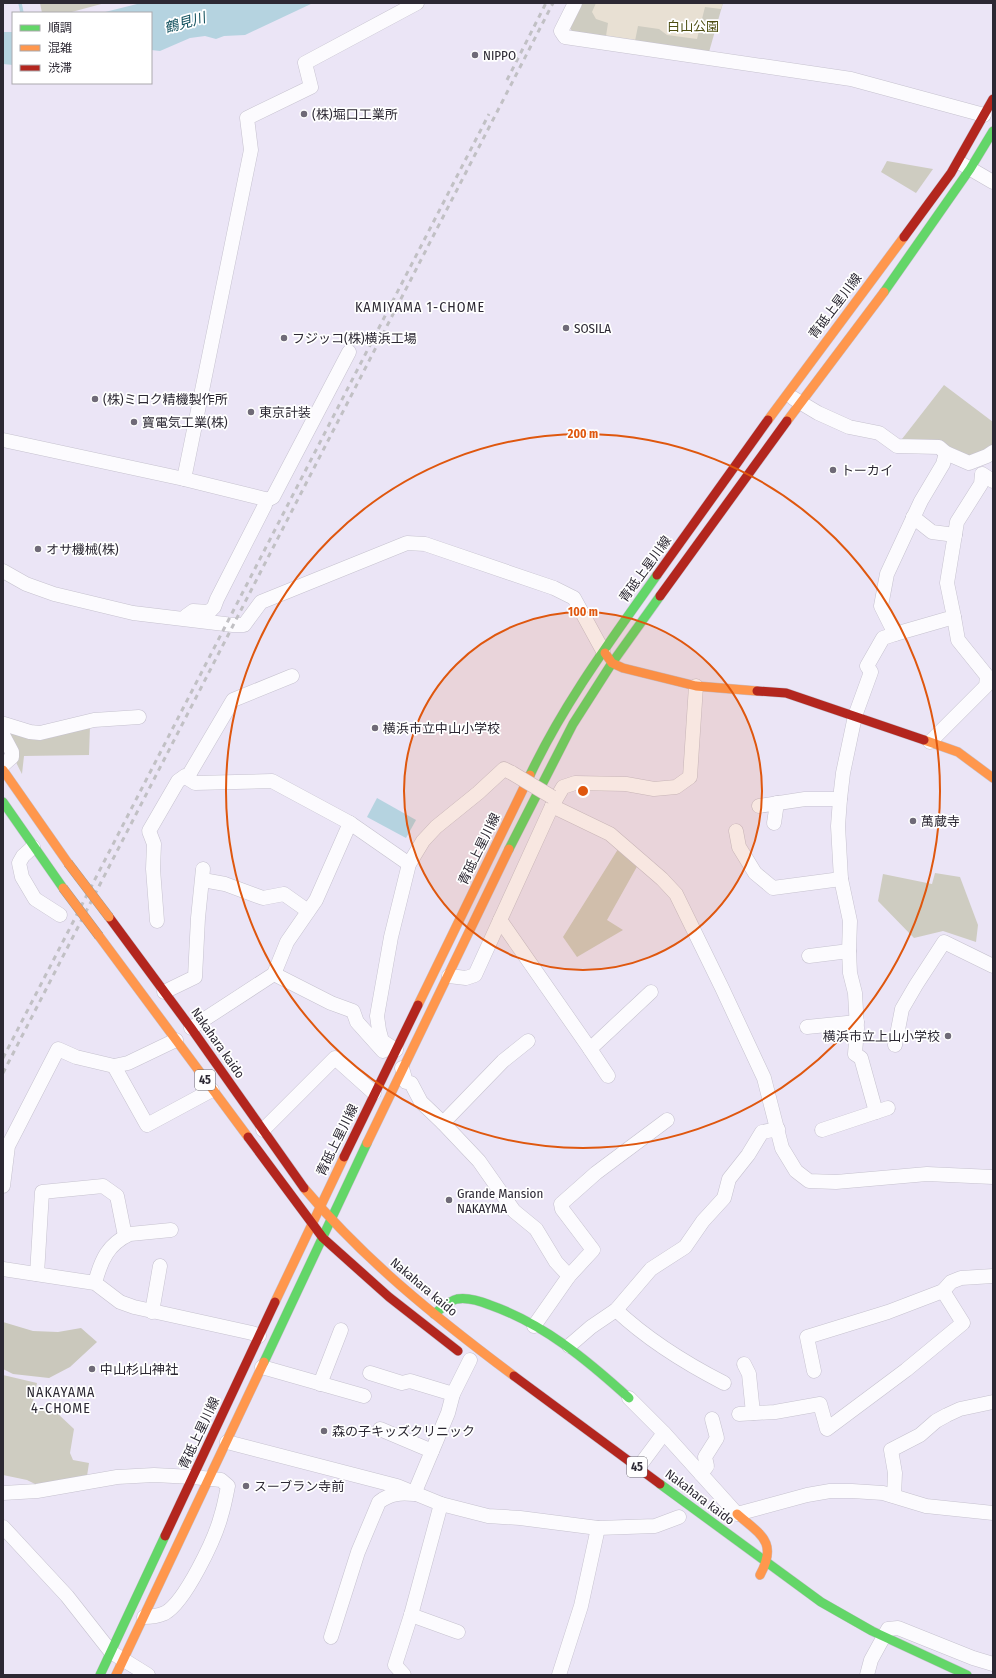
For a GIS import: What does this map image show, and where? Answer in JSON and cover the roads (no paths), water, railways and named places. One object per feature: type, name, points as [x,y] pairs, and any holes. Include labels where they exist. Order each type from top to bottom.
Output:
[{"type":"main road","name":"青砥上星川線","points":[[100,1675],[374,1093],[397,1060],[449,976],[548,773],[574,724],[612,663],[801,402],[868,314],[964,165],[984,115],[993,99]]},
{"type":"main road","name":"青砥上星川線","points":[[116,1675],[323,1238],[397,1060],[533,768],[561,715],[603,651],[787,394],[964,165],[993,131]]},
{"type":"main road","points":[[603,651],[612,663],[623,668],[696,686],[786,693],[958,752],[993,778]]},
{"type":"main road","name":"Nakahara kaido","points":[[3,770],[68,863],[191,1028],[296,1178],[331,1220],[374,1263],[434,1314],[638,1468],[822,1602],[884,1637],[968,1675]]},
{"type":"main road","name":"45","points":[[3,802],[62,888],[280,1179],[312,1225],[323,1238],[358,1271],[406,1312],[475,1364]]},
{"type":"main road","points":[[434,1314],[458,1299],[470,1298],[500,1309],[569,1346],[629,1398]]},
{"type":"main road","points":[[737,1514],[766,1540],[769,1553],[768,1563],[760,1575]]},
{"type":"main road","points":[[100,1675],[123,1660]]},
{"type":"street","points":[[184,479],[251,150],[247,118],[311,87],[305,63],[417,3]]},
{"type":"street","points":[[575,3],[561,31],[566,37],[851,79],[984,115]]},
{"type":"street","points":[[964,165],[993,182]]},
{"type":"street","points":[[231,175],[247,172]]},
{"type":"street","points":[[265,501],[274,497],[349,352]]},
{"type":"street","points":[[787,394],[818,413],[849,427],[879,433],[897,446],[939,447],[946,453],[969,463],[988,478],[981,484],[957,522],[947,583],[958,640],[987,676],[986,686],[930,742]]},
{"type":"street","points":[[3,440],[184,479],[265,499],[265,501]]},
{"type":"street","points":[[969,463],[988,456],[993,452]]},
{"type":"street","points":[[895,634],[881,606],[887,574],[921,501],[943,464],[946,453]]},
{"type":"street","points":[[183,619],[193,611],[209,612],[214,607],[265,505],[265,501]]},
{"type":"street","points":[[913,517],[932,532],[955,535]]},
{"type":"street","points":[[3,571],[26,584],[54,594],[133,613],[244,625],[261,602],[407,543],[425,544],[554,588],[574,598],[603,651]]},
{"type":"street","points":[[822,1130],[882,1110],[861,1058],[855,1054],[857,1022],[855,993],[850,973],[850,921],[841,879],[838,826],[843,772],[855,716],[871,672],[867,666],[883,638],[954,617]]},
{"type":"street","points":[[187,778],[233,700],[292,676]]},
{"type":"street","points":[[449,976],[466,978],[475,975],[553,801],[563,787],[575,783],[626,784],[654,789],[676,787],[690,777],[696,686]]},
{"type":"street","points":[[3,730],[4,724],[30,732],[40,733],[94,720],[139,717]]},
{"type":"street","points":[[3,735],[12,752],[12,757],[3,765]]},
{"type":"street","points":[[569,1276],[556,1262],[536,1229],[514,1211],[479,1161],[443,1123],[420,1102],[411,1083],[406,1082],[397,1060],[382,1041],[377,1016],[390,937],[409,864],[423,842],[450,815],[478,793],[504,768],[553,801],[610,834],[662,879],[676,894],[764,1078],[782,1148],[796,1171],[809,1181],[836,1182],[927,1174],[993,1177]]},
{"type":"street","points":[[157,921],[153,868],[154,844],[149,831],[178,781],[185,776],[195,783],[272,781],[350,823],[409,864]]},
{"type":"street","points":[[758,806],[805,799],[840,799]]},
{"type":"street","points":[[774,823],[777,802]]},
{"type":"street","points":[[191,1028],[274,974],[287,942],[316,900],[350,823]]},
{"type":"street","points":[[736,831],[739,847],[755,873],[773,888],[841,879]]},
{"type":"street","points":[[33,847],[23,856],[19,863],[22,877],[35,899],[60,915]]},
{"type":"street","points":[[164,992],[195,977],[198,918],[203,875],[263,898],[284,894],[308,911]]},
{"type":"street","points":[[500,920],[608,1076]]},
{"type":"street","points":[[895,1045],[902,1009],[944,942],[993,966]]},
{"type":"street","points":[[809,956],[849,951]]},
{"type":"street","points":[[274,974],[331,1003],[354,1011],[357,1022],[397,1060]]},
{"type":"street","points":[[590,1049],[651,992]]},
{"type":"street","points":[[807,1027],[857,1022]]},
{"type":"street","points":[[3,1186],[8,1146],[58,1049],[76,1057],[114,1066],[128,1063],[176,1040]]},
{"type":"street","points":[[443,1123],[503,1060],[528,1041]]},
{"type":"street","points":[[263,1130],[335,1058],[374,1093]]},
{"type":"street","points":[[114,1066],[147,1125],[212,1090]]},
{"type":"street","points":[[534,1326],[569,1276],[593,1250],[562,1209],[561,1204],[596,1173],[667,1120]]},
{"type":"street","points":[[569,1346],[591,1327],[616,1310],[651,1269],[685,1247],[692,1235],[724,1198],[729,1179],[748,1155],[762,1132],[778,1129]]},
{"type":"street","points":[[37,1274],[42,1192],[103,1186],[117,1196],[125,1236]]},
{"type":"street","points":[[95,1283],[100,1262],[107,1252],[125,1236],[130,1234],[171,1230]]},
{"type":"street","points":[[152,1312],[160,1266]]},
{"type":"street","points":[[3,1268],[95,1283],[120,1302],[152,1312],[252,1333],[259,1336]]},
{"type":"street","points":[[814,1371],[807,1337],[888,1312],[942,1291],[951,1282],[962,1278],[993,1276]]},
{"type":"street","points":[[739,1414],[775,1412],[820,1404],[827,1428],[906,1370],[963,1323],[942,1291]]},
{"type":"street","points":[[616,1310],[631,1324],[674,1355],[696,1369],[724,1383]]},
{"type":"street","points":[[320,1384],[341,1330]]},
{"type":"street","points":[[414,1494],[448,1413],[453,1394],[475,1364]]},
{"type":"street","points":[[744,1364],[749,1374],[753,1413]]},
{"type":"street","points":[[262,1367],[364,1396]]},
{"type":"street","points":[[370,1373],[402,1384],[410,1381],[453,1394]]},
{"type":"street","points":[[629,1398],[664,1433],[737,1514],[778,1502],[830,1492],[852,1491],[883,1493],[926,1506],[993,1513]]},
{"type":"street","points":[[894,1496],[896,1473],[891,1450],[920,1435],[936,1421],[947,1415],[960,1409],[993,1402]]},
{"type":"street","points":[[701,1474],[707,1466],[705,1457],[717,1438],[712,1419]]},
{"type":"street","points":[[380,1429],[432,1451]]},
{"type":"street","points":[[638,1468],[664,1433]]},
{"type":"street","points":[[227,1442],[397,1486],[441,1504],[488,1516],[520,1518],[598,1528],[655,1526],[679,1516]]},
{"type":"street","points":[[3,1493],[37,1491],[118,1477],[154,1475],[210,1478],[221,1480],[228,1486],[221,1517],[204,1556],[185,1592],[166,1612],[156,1617],[144,1617]]},
{"type":"street","points":[[331,1637],[358,1552],[380,1502],[386,1496],[396,1493],[414,1494]]},
{"type":"street","points":[[404,1675],[395,1665],[411,1615],[441,1504]]},
{"type":"street","points":[[3,1527],[67,1596],[111,1652],[148,1675]]},
{"type":"street","points":[[559,1675],[581,1606],[598,1528]]},
{"type":"street","points":[[411,1615],[458,1632]]},
{"type":"street","points":[[867,1675],[875,1649],[888,1629],[898,1628],[973,1658],[993,1664]]},
{"type":"water","name":"鶴見川","points":[[141,3],[313,3],[245,35],[224,36],[216,39],[205,36],[190,38],[160,51],[152,50],[152,12],[105,12]]},
{"type":"water","points":[[3,32],[12,32],[12,65],[3,64]]},
{"type":"water","points":[[377,798],[416,820],[406,838],[367,817]]},
{"type":"waterway","points":[[20,3],[22,12]]},
{"type":"railway","points":[[507,80],[546,3]]},
{"type":"railway","points":[[3,1073],[553,3]]},
{"type":"railway","points":[[3,1058],[489,114]]},
{"type":"place","name":"NIPPO","points":[[475,55]]},
{"type":"place","name":"(株)堀口工業所","points":[[304,114]]},
{"type":"place","name":"SOSILA","points":[[566,328]]},
{"type":"place","name":"フジッコ(株)横浜工場","points":[[284,338]]},
{"type":"place","name":"(株)ミロク精機製作所","points":[[95,399]]},
{"type":"place","name":"東京計装","points":[[251,412]]},
{"type":"place","name":"寶電気工業(株)","points":[[134,422]]},
{"type":"place","name":"トーカイ","points":[[833,470]]},
{"type":"place","name":"オサ機械(株)","points":[[38,549]]},
{"type":"place","name":"横浜市立中山小学校","points":[[375,728]]},
{"type":"place","name":"萬蔵寺","points":[[913,821]]},
{"type":"place","name":"横浜市立上山小学校","points":[[948,1036]]},
{"type":"place","name":"Grande Mansion NAKAYMA","points":[[449,1200]]},
{"type":"place","name":"中山杉山神社","points":[[92,1369]]},
{"type":"place","name":"森の子キッズクリニック","points":[[324,1431]]},
{"type":"place","name":"スーブラン寺前","points":[[246,1486]]},
{"type":"district","name":"KAMIYAMA 1-CHOME","points":[[420,307]]},
{"type":"district","name":"NAKAYAMA 4-CHOME","points":[[61,1400]]},
{"type":"park label","name":"白山公園","points":[[693,26]]}]
